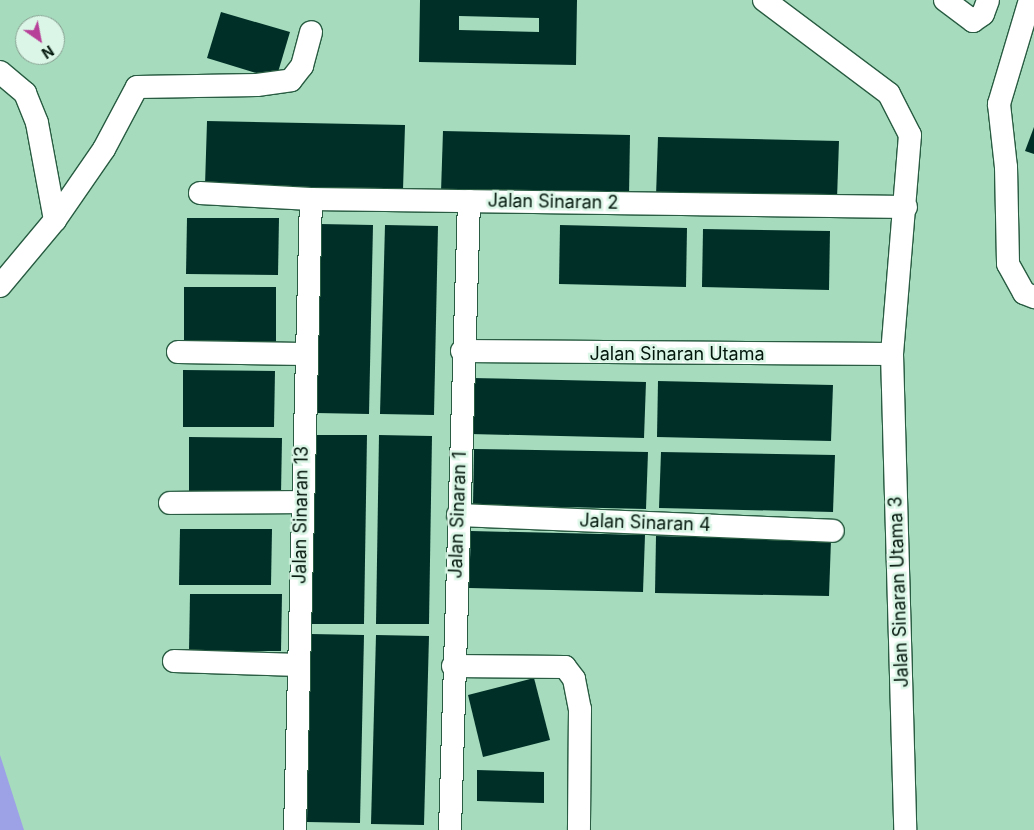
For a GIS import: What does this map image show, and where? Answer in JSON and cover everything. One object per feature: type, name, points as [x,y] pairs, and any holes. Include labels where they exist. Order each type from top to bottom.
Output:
[{"type":"street","name":"Jalan Sinaran Utama 3","points":[[764,0],[871,79],[900,109],[910,135],[906,207],[892,354],[906,830]]},
{"type":"street","points":[[945,0],[973,21],[983,14],[988,0]]},
{"type":"street","points":[[1030,0],[999,104],[1006,167],[1008,264],[1024,293],[1034,297]]},
{"type":"street","points":[[0,286],[55,220],[104,149],[137,87],[220,87],[291,80],[302,66],[311,32]]},
{"type":"street","points":[[0,72],[25,93],[37,123],[55,220]]},
{"type":"street","name":"Jalan Sinaran 2","points":[[200,193],[311,199],[906,207]]},
{"type":"street","name":"Jalan Sinaran 13","points":[[295,830],[304,354],[311,199]]},
{"type":"street","name":"Jalan Sinaran 1","points":[[450,830],[462,351],[468,201]]},
{"type":"street","name":"Jalan Sinaran Utama","points":[[462,351],[892,354]]},
{"type":"street","points":[[178,352],[304,354]]},
{"type":"street","points":[[170,503],[301,502]]},
{"type":"street","name":"Jalan Sinaran 4","points":[[458,515],[832,531]]},
{"type":"street","points":[[174,661],[299,666]]},
{"type":"street","points":[[453,666],[565,667],[574,679],[580,709],[579,830]]},
{"type":"shaded area","points":[[0,755],[24,830],[0,830]]},
{"type":"building","points":[[420,0],[577,0],[576,65],[419,62]],"holes":[[[459,16],[539,18],[539,32],[459,30]]]},
{"type":"building","points":[[221,12],[290,32],[276,79],[207,58]]},
{"type":"building","points":[[207,121],[405,125],[403,190],[205,185]]},
{"type":"building","points":[[1034,127],[1034,154],[1025,151]]},
{"type":"building","points":[[443,131],[630,135],[629,196],[441,192]]},
{"type":"building","points":[[658,137],[839,141],[837,199],[656,196]]},
{"type":"building","points":[[187,218],[279,218],[278,275],[186,274]]},
{"type":"building","points":[[320,224],[373,225],[369,414],[316,413]]},
{"type":"building","points":[[385,225],[438,226],[434,415],[380,414]]},
{"type":"building","points":[[560,225],[687,228],[686,287],[559,284]]},
{"type":"building","points":[[703,229],[830,231],[829,290],[702,287]]},
{"type":"building","points":[[184,287],[276,287],[276,344],[184,343]]},
{"type":"building","points":[[183,370],[275,371],[274,427],[183,427]]},
{"type":"building","points":[[472,378],[646,382],[644,438],[470,434]]},
{"type":"building","points":[[658,381],[833,385],[831,441],[657,437]]},
{"type":"building","points":[[314,435],[367,435],[364,624],[311,624]]},
{"type":"building","points":[[379,435],[432,436],[429,624],[376,624]]},
{"type":"building","points":[[189,437],[282,438],[281,494],[189,494]]},
{"type":"building","points":[[474,449],[648,452],[646,509],[473,505]]},
{"type":"building","points":[[661,452],[835,455],[833,512],[659,508]]},
{"type":"building","points":[[180,529],[272,529],[271,585],[179,585]]},
{"type":"building","points":[[471,531],[645,535],[643,592],[469,588]]},
{"type":"building","points":[[656,536],[831,540],[829,596],[655,593]]},
{"type":"building","points":[[190,594],[282,594],[281,651],[189,651]]},
{"type":"building","points":[[311,634],[364,635],[360,823],[307,822]]},
{"type":"building","points":[[376,635],[429,636],[424,825],[371,824]]},
{"type":"building","points":[[534,678],[550,740],[483,757],[468,695]]},
{"type":"building","points":[[477,770],[544,772],[544,803],[477,801]]}]
